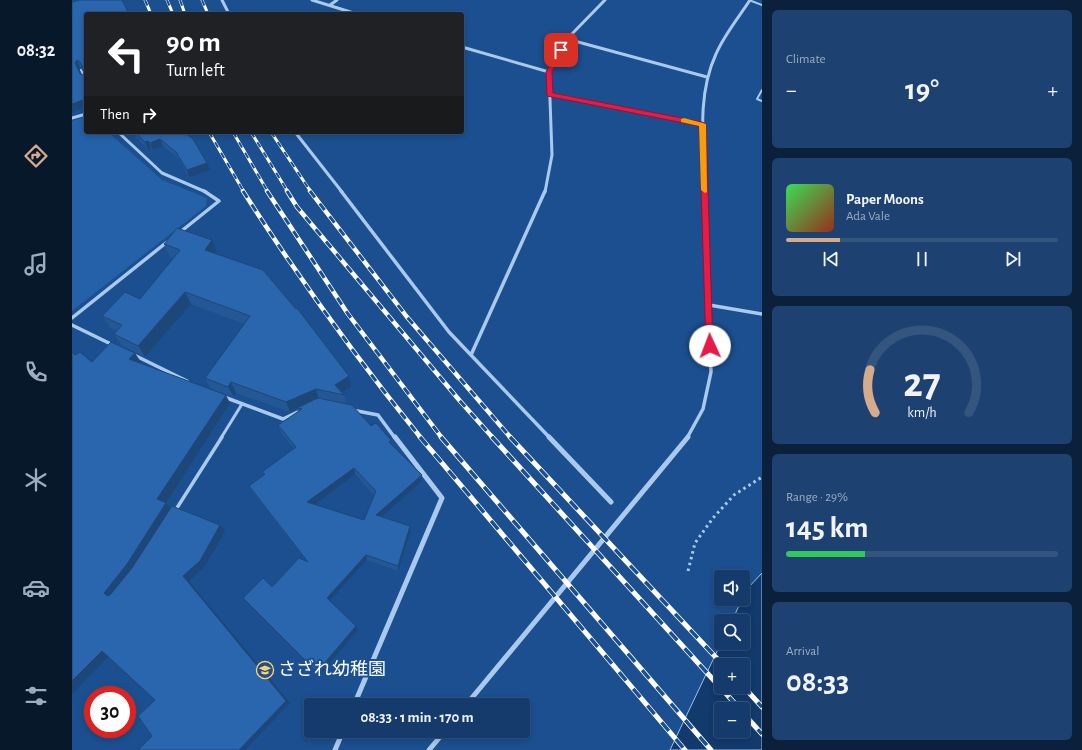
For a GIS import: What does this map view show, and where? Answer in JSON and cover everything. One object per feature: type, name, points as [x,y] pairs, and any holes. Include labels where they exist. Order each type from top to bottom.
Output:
[{"type":"street","points":[[222,0],[228,12]]},
{"type":"street","points":[[312,0],[351,12]]},
{"type":"street","points":[[330,5],[337,0]]},
{"type":"street","points":[[471,355],[545,193],[552,155],[549,72],[567,39],[605,0]]},
{"type":"street","points":[[472,698],[686,440],[703,409],[711,372],[702,124],[707,77],[716,53],[750,0]]},
{"type":"street","points":[[567,39],[707,77]]},
{"type":"street","points":[[464,48],[549,72]]},
{"type":"street","points":[[550,94],[702,124]]},
{"type":"street","points":[[72,118],[84,115]]},
{"type":"street","points":[[120,134],[162,173],[212,195],[219,201],[176,235]]},
{"type":"street","points":[[297,134],[449,332],[611,502]]},
{"type":"street","points":[[72,318],[170,240]]},
{"type":"street","points":[[709,305],[762,314]]},
{"type":"street","points":[[72,325],[119,348]]},
{"type":"street","points":[[126,351],[196,385]]},
{"type":"street","points":[[217,394],[283,419],[308,408]]},
{"type":"street","points":[[349,409],[378,415],[442,498],[357,698]]},
{"type":"street","points":[[335,750],[340,738]]},
{"type":"street","points":[[429,750],[439,738]]},
{"type":"lane","points":[[750,0],[762,5]]},
{"type":"lane","points":[[81,70],[84,76]]},
{"type":"lane","points":[[762,90],[757,99],[762,100]]},
{"type":"lane","points":[[172,515],[242,404]]},
{"type":"path","points":[[688,570],[695,542],[713,518],[734,495],[762,477]]},
{"type":"shaded area","points":[[84,117],[84,134],[110,134],[162,180],[207,198],[206,206],[72,311],[72,121]]},
{"type":"shaded area","points":[[762,573],[762,750],[670,750],[718,650],[750,650],[750,614],[735,614],[739,606],[750,606],[750,586]]},
{"type":"building","points":[[80,0],[122,0],[128,12],[84,12],[84,70],[80,62],[77,60],[75,63],[80,74],[83,75],[84,74],[84,100],[72,104],[72,2]]},
{"type":"building","points":[[137,134],[187,134],[193,139],[207,163],[187,170],[176,152],[160,139],[150,143],[148,141],[145,142]]},
{"type":"building","points":[[177,228],[212,240],[205,250],[263,270],[296,309],[297,308],[349,376],[335,385],[344,395],[316,389],[286,402],[231,382],[228,387],[205,378],[250,316],[185,292],[138,346],[114,334],[122,325],[102,316],[125,292],[140,299],[180,250],[164,244]]},
{"type":"building","points":[[111,342],[135,353],[129,359],[226,395],[157,499],[166,503],[127,564],[104,593],[107,596],[110,595],[132,568],[172,506],[220,525],[200,561],[183,576],[286,701],[239,750],[138,750],[152,736],[138,716],[155,700],[102,651],[72,681],[72,352],[75,355],[80,352],[92,362]]},
{"type":"building","points":[[318,398],[352,405],[371,426],[376,423],[391,440],[389,442],[422,475],[376,515],[410,526],[398,566],[366,555],[327,598],[356,626],[317,672],[243,598],[263,578],[272,587],[299,558],[308,562],[249,486],[265,474],[262,472],[296,447],[278,425],[302,409],[297,408]],"holes":[[[354,468],[376,491],[364,520],[307,502]]]},
{"type":"railway","points":[[145,0],[150,12]]},
{"type":"railway","points":[[167,0],[172,12]]},
{"type":"railway","points":[[180,0],[184,12]]},
{"type":"railway","points":[[202,0],[207,12]]},
{"type":"railway","points":[[210,134],[244,192]]},
{"type":"railway","points":[[234,134],[268,192]]},
{"type":"railway","points":[[252,134],[288,192]]},
{"type":"railway","points":[[272,134],[311,192]]},
{"type":"railway","points":[[243,191],[285,255],[329,317],[421,438]]},
{"type":"railway","points":[[267,191],[348,314],[442,438]]},
{"type":"railway","points":[[287,191],[297,207],[460,401],[493,438]]},
{"type":"railway","points":[[310,191],[407,317],[511,438]]},
{"type":"railway","points":[[420,437],[685,750]]},
{"type":"railway","points":[[441,437],[711,750]]},
{"type":"railway","points":[[492,437],[734,702]]},
{"type":"railway","points":[[510,437],[716,658]]},
{"type":"railway","points":[[750,694],[762,707]]},
{"type":"railway","points":[[750,721],[762,734]]},
{"type":"slow traffic","points":[[684,121],[702,124],[705,190]]},
{"type":"place","name":"さざれ幼稚園","points":[[265,670]]},
{"type":"route","points":[[561,50],[549,72],[550,94],[702,124],[710,346]]}]
